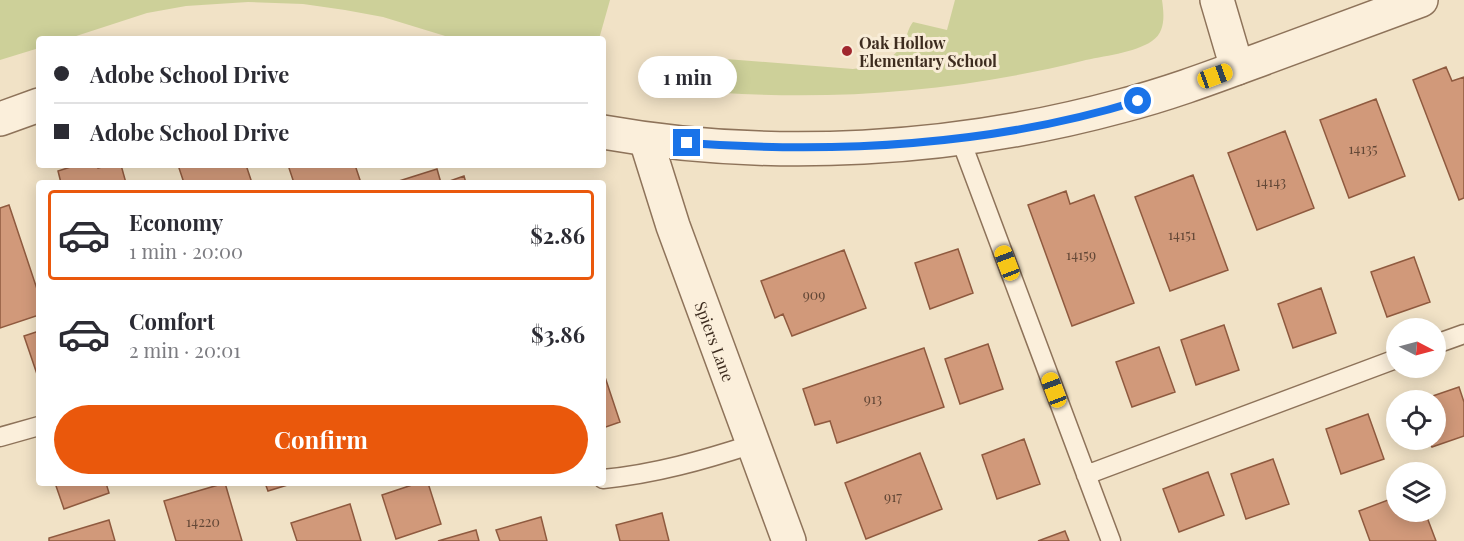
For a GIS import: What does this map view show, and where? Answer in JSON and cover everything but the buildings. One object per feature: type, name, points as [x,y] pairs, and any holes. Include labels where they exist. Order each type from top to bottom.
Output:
[{"type":"street","points":[[1217,0],[1237,68]]},
{"type":"street","points":[[606,133],[646,140],[728,146],[806,148],[884,146],[1015,130],[1120,107],[1172,91],[1421,0]]},
{"type":"street","points":[[0,118],[36,106]]},
{"type":"street","name":"Spiers Lane","points":[[646,140],[673,226],[789,541]]},
{"type":"lane","points":[[960,138],[1111,541]]},
{"type":"lane","points":[[1446,340],[1464,334]]},
{"type":"lane","points":[[1086,475],[1386,363]]},
{"type":"lane","points":[[0,437],[36,427]]},
{"type":"lane","points":[[606,479],[635,476],[706,459],[753,444]]},
{"type":"green space","points":[[0,0],[610,0],[600,36],[445,36],[383,17],[303,4],[248,2],[186,6],[147,13],[76,36],[36,36],[36,49],[0,60]]},
{"type":"green space","points":[[955,0],[1162,0],[1163,22],[1160,33],[1152,41],[1118,54],[1032,72],[931,88],[829,95],[778,95],[675,89],[679,66],[688,56],[853,69],[874,65],[887,59],[898,50],[913,22],[947,30]]},
{"type":"place","name":"Oak Hollow Elementary School","points":[[847,51]]},
{"type":"route","points":[[687,143],[806,148],[884,146],[1015,130],[1138,101]]}]
